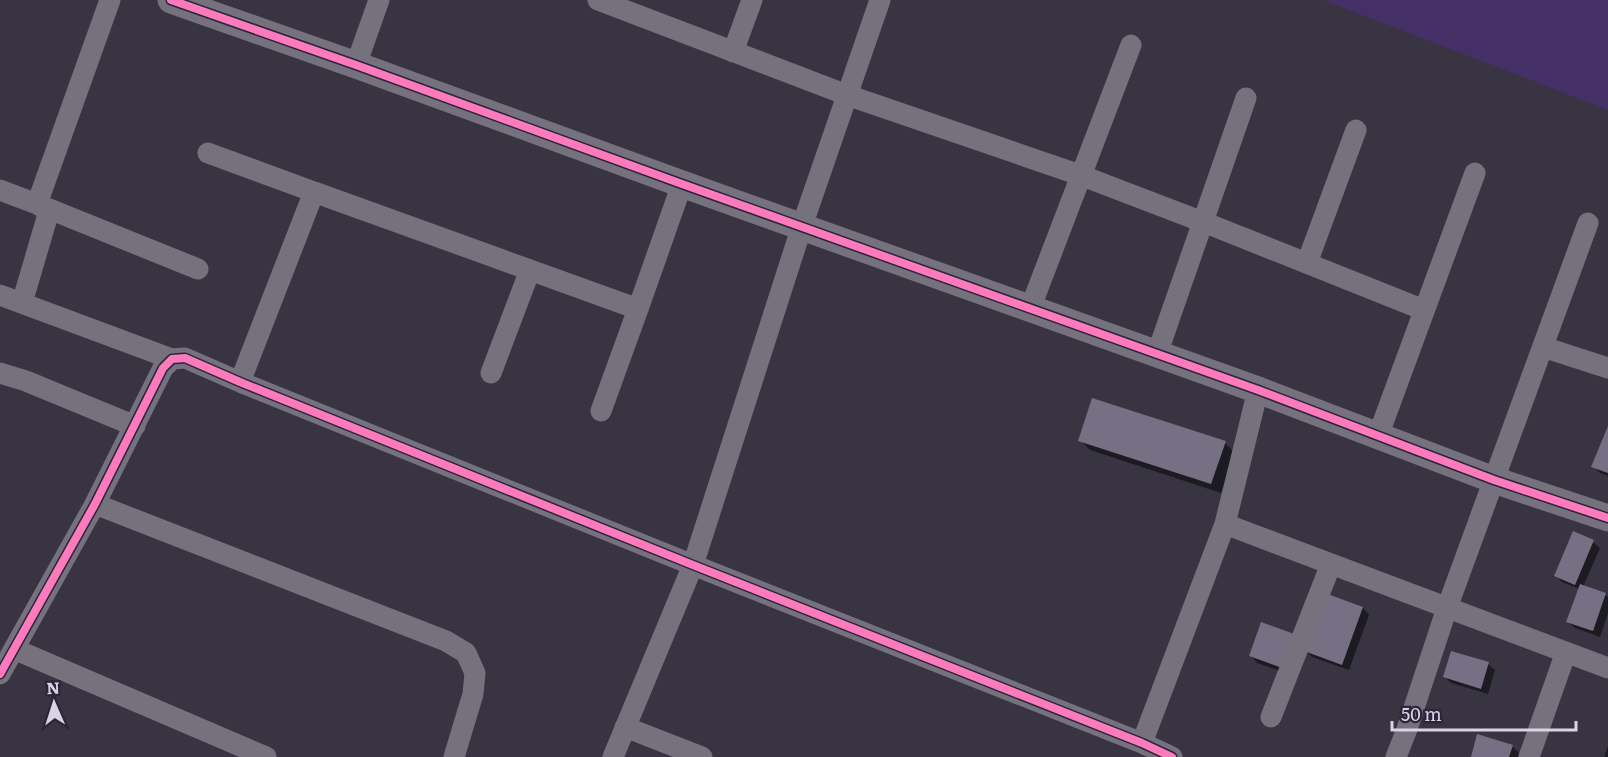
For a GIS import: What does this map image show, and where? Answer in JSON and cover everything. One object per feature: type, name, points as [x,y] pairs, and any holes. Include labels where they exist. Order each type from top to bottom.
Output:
[{"type":"street","points":[[37,204],[110,0]]},
{"type":"street","points":[[171,0],[1258,390],[1494,480],[1608,518]]},
{"type":"street","points":[[356,65],[379,0]]},
{"type":"street","points":[[598,0],[621,4],[847,95],[1080,175],[1424,310]]},
{"type":"street","points":[[733,51],[752,0]]},
{"type":"street","points":[[613,757],[693,565],[802,226],[880,0]]},
{"type":"street","points":[[1030,309],[1131,45]]},
{"type":"street","points":[[1157,354],[1246,98]]},
{"type":"street","points":[[1307,263],[1356,130]]},
{"type":"street","points":[[208,153],[638,309]]},
{"type":"street","points":[[1378,436],[1475,173]]},
{"type":"street","points":[[601,411],[682,184]]},
{"type":"street","points":[[0,190],[198,269]]},
{"type":"street","points":[[240,382],[314,192]]},
{"type":"street","points":[[22,303],[49,210],[37,204]]},
{"type":"street","points":[[1396,757],[1447,608],[1588,223]]},
{"type":"street","points":[[491,373],[530,270]]},
{"type":"street","points":[[0,295],[172,359],[185,358],[1172,757]]},
{"type":"street","points":[[1543,347],[1608,368]]},
{"type":"street","points":[[0,674],[96,504],[163,368],[172,359]]},
{"type":"street","points":[[0,373],[26,381],[135,426]]},
{"type":"street","points":[[1142,743],[1225,524],[1258,390]]},
{"type":"street","points":[[96,504],[446,642],[466,653],[475,673],[473,694],[454,757]]},
{"type":"street","points":[[1225,524],[1608,668]]},
{"type":"street","points":[[1271,717],[1331,564]]},
{"type":"street","points":[[14,649],[266,757]]},
{"type":"street","points":[[1529,757],[1566,652]]},
{"type":"street","points":[[625,727],[702,757]]},
{"type":"shaded area","points":[[1323,0],[1608,0],[1608,110]]},
{"type":"building","points":[[1092,398],[1226,441],[1211,484],[1078,441]]},
{"type":"building","points":[[1608,426],[1608,473],[1591,467]]},
{"type":"building","points":[[1573,531],[1594,540],[1575,585],[1554,576]]},
{"type":"building","points":[[1580,584],[1606,593],[1593,631],[1566,622]]},
{"type":"building","points":[[1325,593],[1363,607],[1342,665],[1304,651]]},
{"type":"building","points":[[1261,622],[1297,635],[1285,669],[1249,656]]},
{"type":"building","points":[[1451,651],[1489,662],[1481,689],[1443,677]]},
{"type":"building","points":[[1477,734],[1513,745],[1509,757],[1471,757]]},
{"type":"cycle path","points":[[171,0],[1258,390],[1494,480],[1608,518]]},
{"type":"cycle path","points":[[0,674],[95,504],[163,368],[172,359],[185,358],[1172,757]]}]
